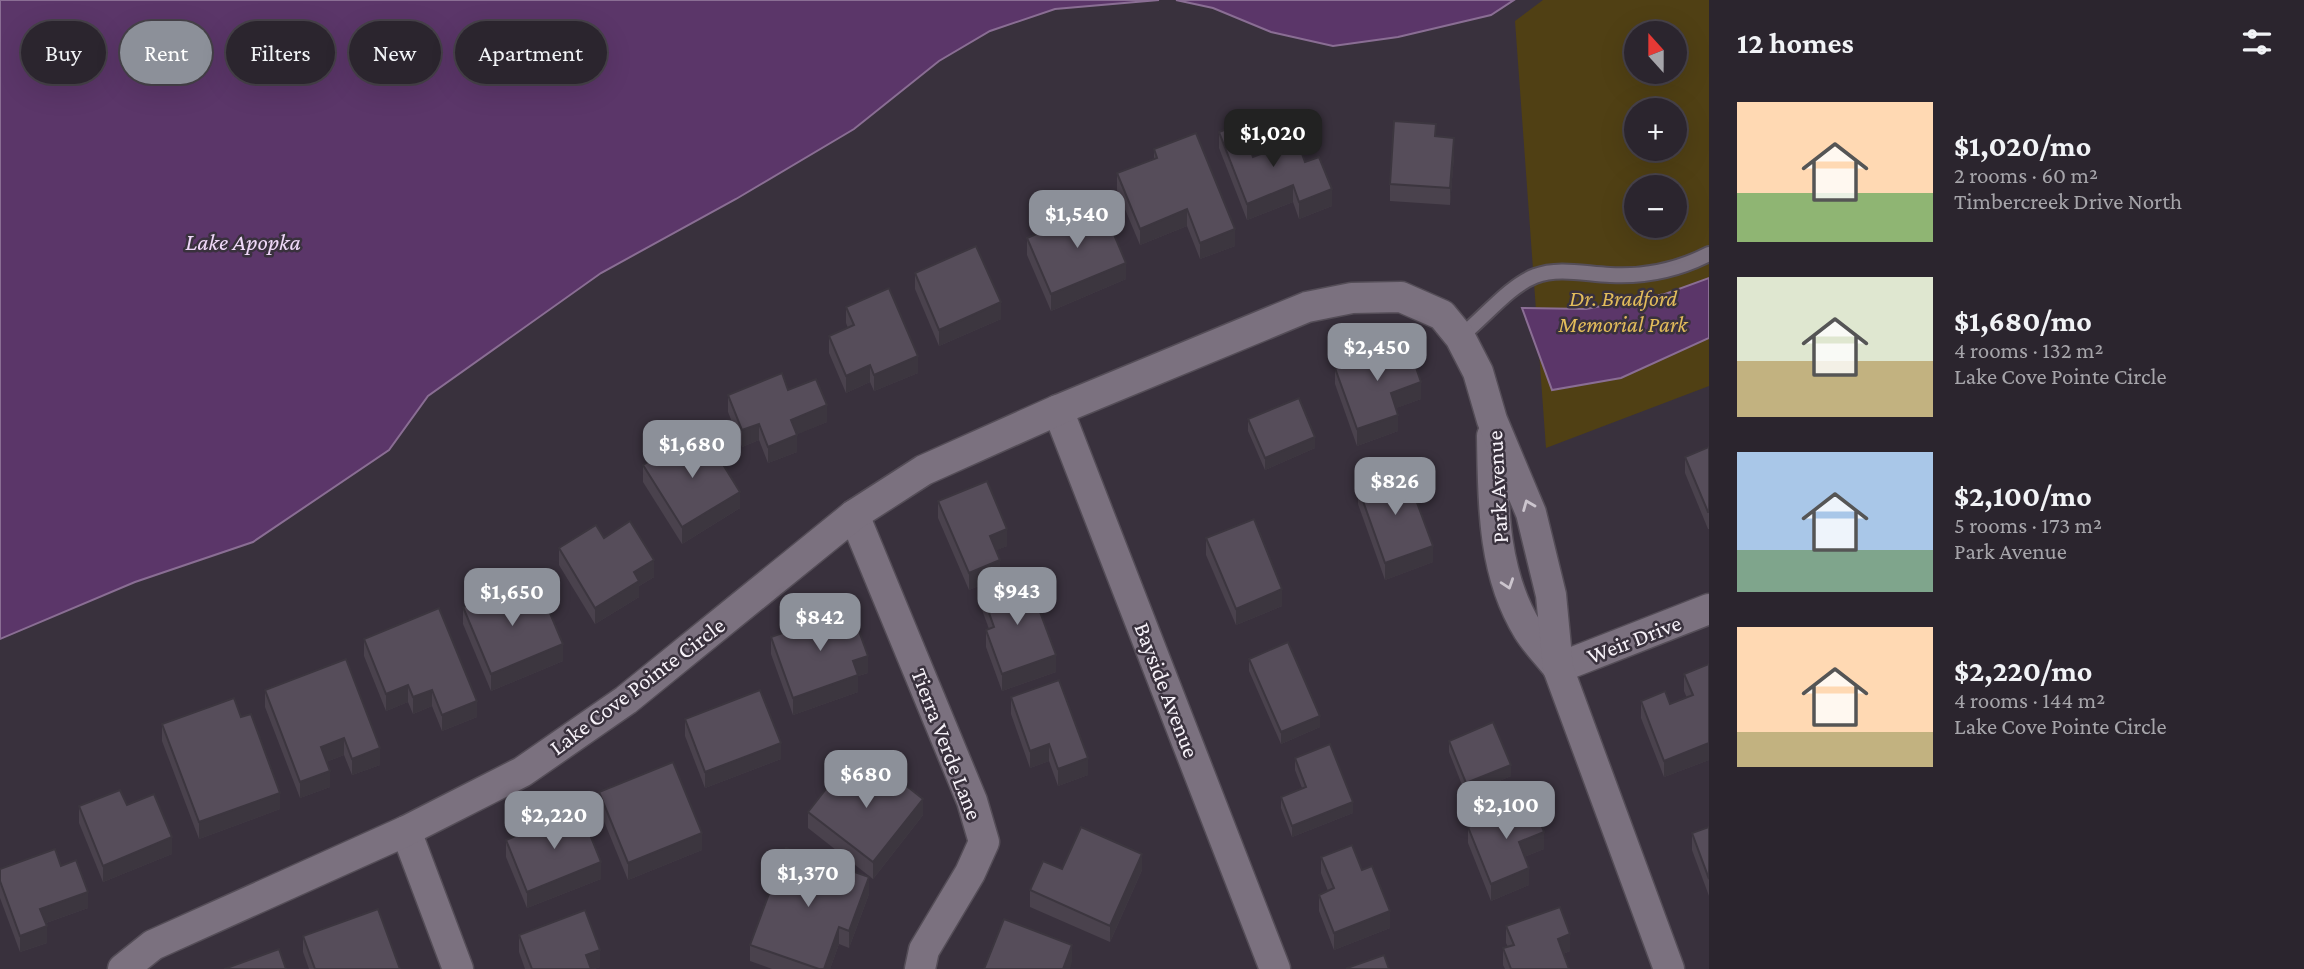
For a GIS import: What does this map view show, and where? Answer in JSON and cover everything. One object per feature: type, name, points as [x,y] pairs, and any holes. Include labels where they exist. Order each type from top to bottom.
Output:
[{"type":"street","name":"Lake Cove Pointe Circle","points":[[123,969],[153,945],[406,831],[522,772],[626,700],[855,515],[923,470],[1307,307],[1352,298],[1401,297],[1442,315],[1460,337],[1478,372],[1492,420]]},
{"type":"street","name":"Bayside Avenue","points":[[1058,411],[1275,969]]},
{"type":"street","name":"Park Avenue","points":[[1492,420],[1494,512],[1506,582],[1528,630],[1558,668]]},
{"type":"street","name":"Park Avenue","points":[[1492,420],[1531,513],[1551,594],[1558,668],[1669,969]]},
{"type":"street","name":"Tierra Verde Lane","points":[[855,515],[972,801],[984,842],[970,873],[924,950],[920,969]]},
{"type":"street","name":"Weir Drive","points":[[1558,668],[1709,609]]},
{"type":"street","points":[[406,831],[458,969]]},
{"type":"lane","points":[[1460,337],[1534,276],[1575,271],[1636,276],[1690,263],[1709,254]]},
{"type":"green space","name":"Dr. Bradford Memorial Park","points":[[1543,0],[1709,0],[1709,386],[1546,448],[1515,21]]},
{"type":"water","name":"Lake Apopka","points":[[0,0],[1159,0],[1055,9],[990,31],[939,61],[854,129],[736,199],[601,273],[428,396],[389,450],[253,542],[135,582],[0,639]]},
{"type":"water","points":[[1176,0],[1514,0],[1491,15],[1398,37],[1333,46],[1271,32],[1213,8]]},
{"type":"water","points":[[1709,278],[1709,338],[1621,378],[1552,390],[1522,308],[1586,309],[1665,294]]},
{"type":"building","points":[[1394,121],[1436,124],[1435,136],[1454,138],[1450,188],[1390,184]]},
{"type":"building","points":[[1240,124],[1253,157],[1297,140],[1305,162],[1319,157],[1332,189],[1299,202],[1293,185],[1247,204],[1219,132]]},
{"type":"building","points":[[1196,133],[1235,229],[1200,243],[1187,209],[1140,229],[1117,173],[1157,158],[1154,149]]},
{"type":"building","points":[[1102,206],[1126,263],[1051,294],[1027,238]]},
{"type":"building","points":[[976,246],[1001,302],[939,330],[915,273]]},
{"type":"building","points":[[889,288],[918,356],[874,375],[870,365],[846,376],[829,336],[854,325],[846,307]]},
{"type":"building","points":[[1407,342],[1421,382],[1391,393],[1398,415],[1357,429],[1335,368]]},
{"type":"building","points":[[782,373],[788,390],[816,379],[827,405],[791,420],[797,435],[768,447],[759,424],[742,430],[728,395]]},
{"type":"building","points":[[1299,398],[1315,437],[1265,458],[1248,419]]},
{"type":"building","points":[[706,437],[740,492],[682,527],[643,465],[681,442],[686,450]]},
{"type":"building","points":[[1709,447],[1709,512],[1708,512],[1685,457]]},
{"type":"building","points":[[1405,470],[1433,546],[1385,563],[1358,487]]},
{"type":"building","points":[[987,481],[1007,529],[990,536],[1000,560],[969,573],[938,501]]},
{"type":"building","points":[[1254,519],[1282,589],[1236,609],[1206,538]]},
{"type":"building","points":[[630,521],[654,560],[634,572],[639,581],[595,608],[559,548],[596,525],[604,538]]},
{"type":"building","points":[[1027,577],[1056,655],[1002,674],[986,630],[994,627],[982,593]]},
{"type":"building","points":[[539,587],[563,644],[491,674],[463,607],[503,591],[506,600]]},
{"type":"building","points":[[439,608],[477,701],[442,715],[432,690],[413,697],[408,685],[386,694],[364,639]]},
{"type":"building","points":[[851,609],[868,656],[853,661],[858,675],[793,698],[771,637]]},
{"type":"building","points":[[1288,642],[1320,716],[1281,732],[1249,659]]},
{"type":"building","points":[[346,659],[380,748],[352,759],[344,738],[321,747],[330,771],[300,782],[265,690]]},
{"type":"building","points":[[1709,664],[1709,743],[1664,761],[1641,701],[1665,691],[1670,704],[1693,695],[1684,674]]},
{"type":"building","points":[[1059,680],[1088,758],[1058,769],[1049,744],[1030,751],[1011,697]]},
{"type":"building","points":[[760,690],[781,743],[705,772],[685,719]]},
{"type":"building","points":[[234,698],[241,717],[251,714],[280,793],[199,822],[162,724]]},
{"type":"building","points":[[1493,722],[1511,765],[1466,783],[1449,741]]},
{"type":"building","points":[[1330,744],[1353,802],[1292,826],[1281,797],[1306,787],[1295,758]]},
{"type":"building","points":[[673,762],[702,833],[628,863],[599,792]]},
{"type":"building","points":[[880,765],[923,799],[873,862],[808,812],[840,771],[863,788]]},
{"type":"building","points":[[120,790],[127,805],[154,794],[172,837],[103,866],[79,806]]},
{"type":"building","points":[[1532,801],[1544,832],[1519,842],[1529,868],[1491,884],[1468,827]]},
{"type":"building","points":[[580,810],[601,862],[527,892],[506,840]]},
{"type":"building","points":[[1081,827],[1142,854],[1110,926],[1030,890],[1043,861],[1062,869]]},
{"type":"building","points":[[1709,827],[1709,879],[1692,833]]},
{"type":"building","points":[[1352,845],[1362,870],[1372,866],[1390,911],[1334,933],[1319,895],[1334,888],[1321,857]]},
{"type":"building","points":[[786,848],[869,877],[849,931],[839,927],[824,969],[750,945]]},
{"type":"building","points":[[55,849],[61,866],[76,860],[88,892],[40,909],[47,926],[20,936],[0,881],[0,869]]},
{"type":"building","points":[[1560,907],[1570,934],[1558,939],[1569,969],[1511,969],[1503,948],[1514,945],[1506,926]]},
{"type":"building","points":[[378,909],[400,969],[315,969],[303,936]]},
{"type":"building","points":[[585,910],[600,950],[586,955],[591,969],[532,969],[519,935]]},
{"type":"building","points":[[1004,919],[1072,945],[1063,969],[984,969]]},
{"type":"building","points":[[279,949],[286,969],[224,969]]},
{"type":"building","points":[[1384,955],[1389,969],[1347,969],[1347,968]]}]
